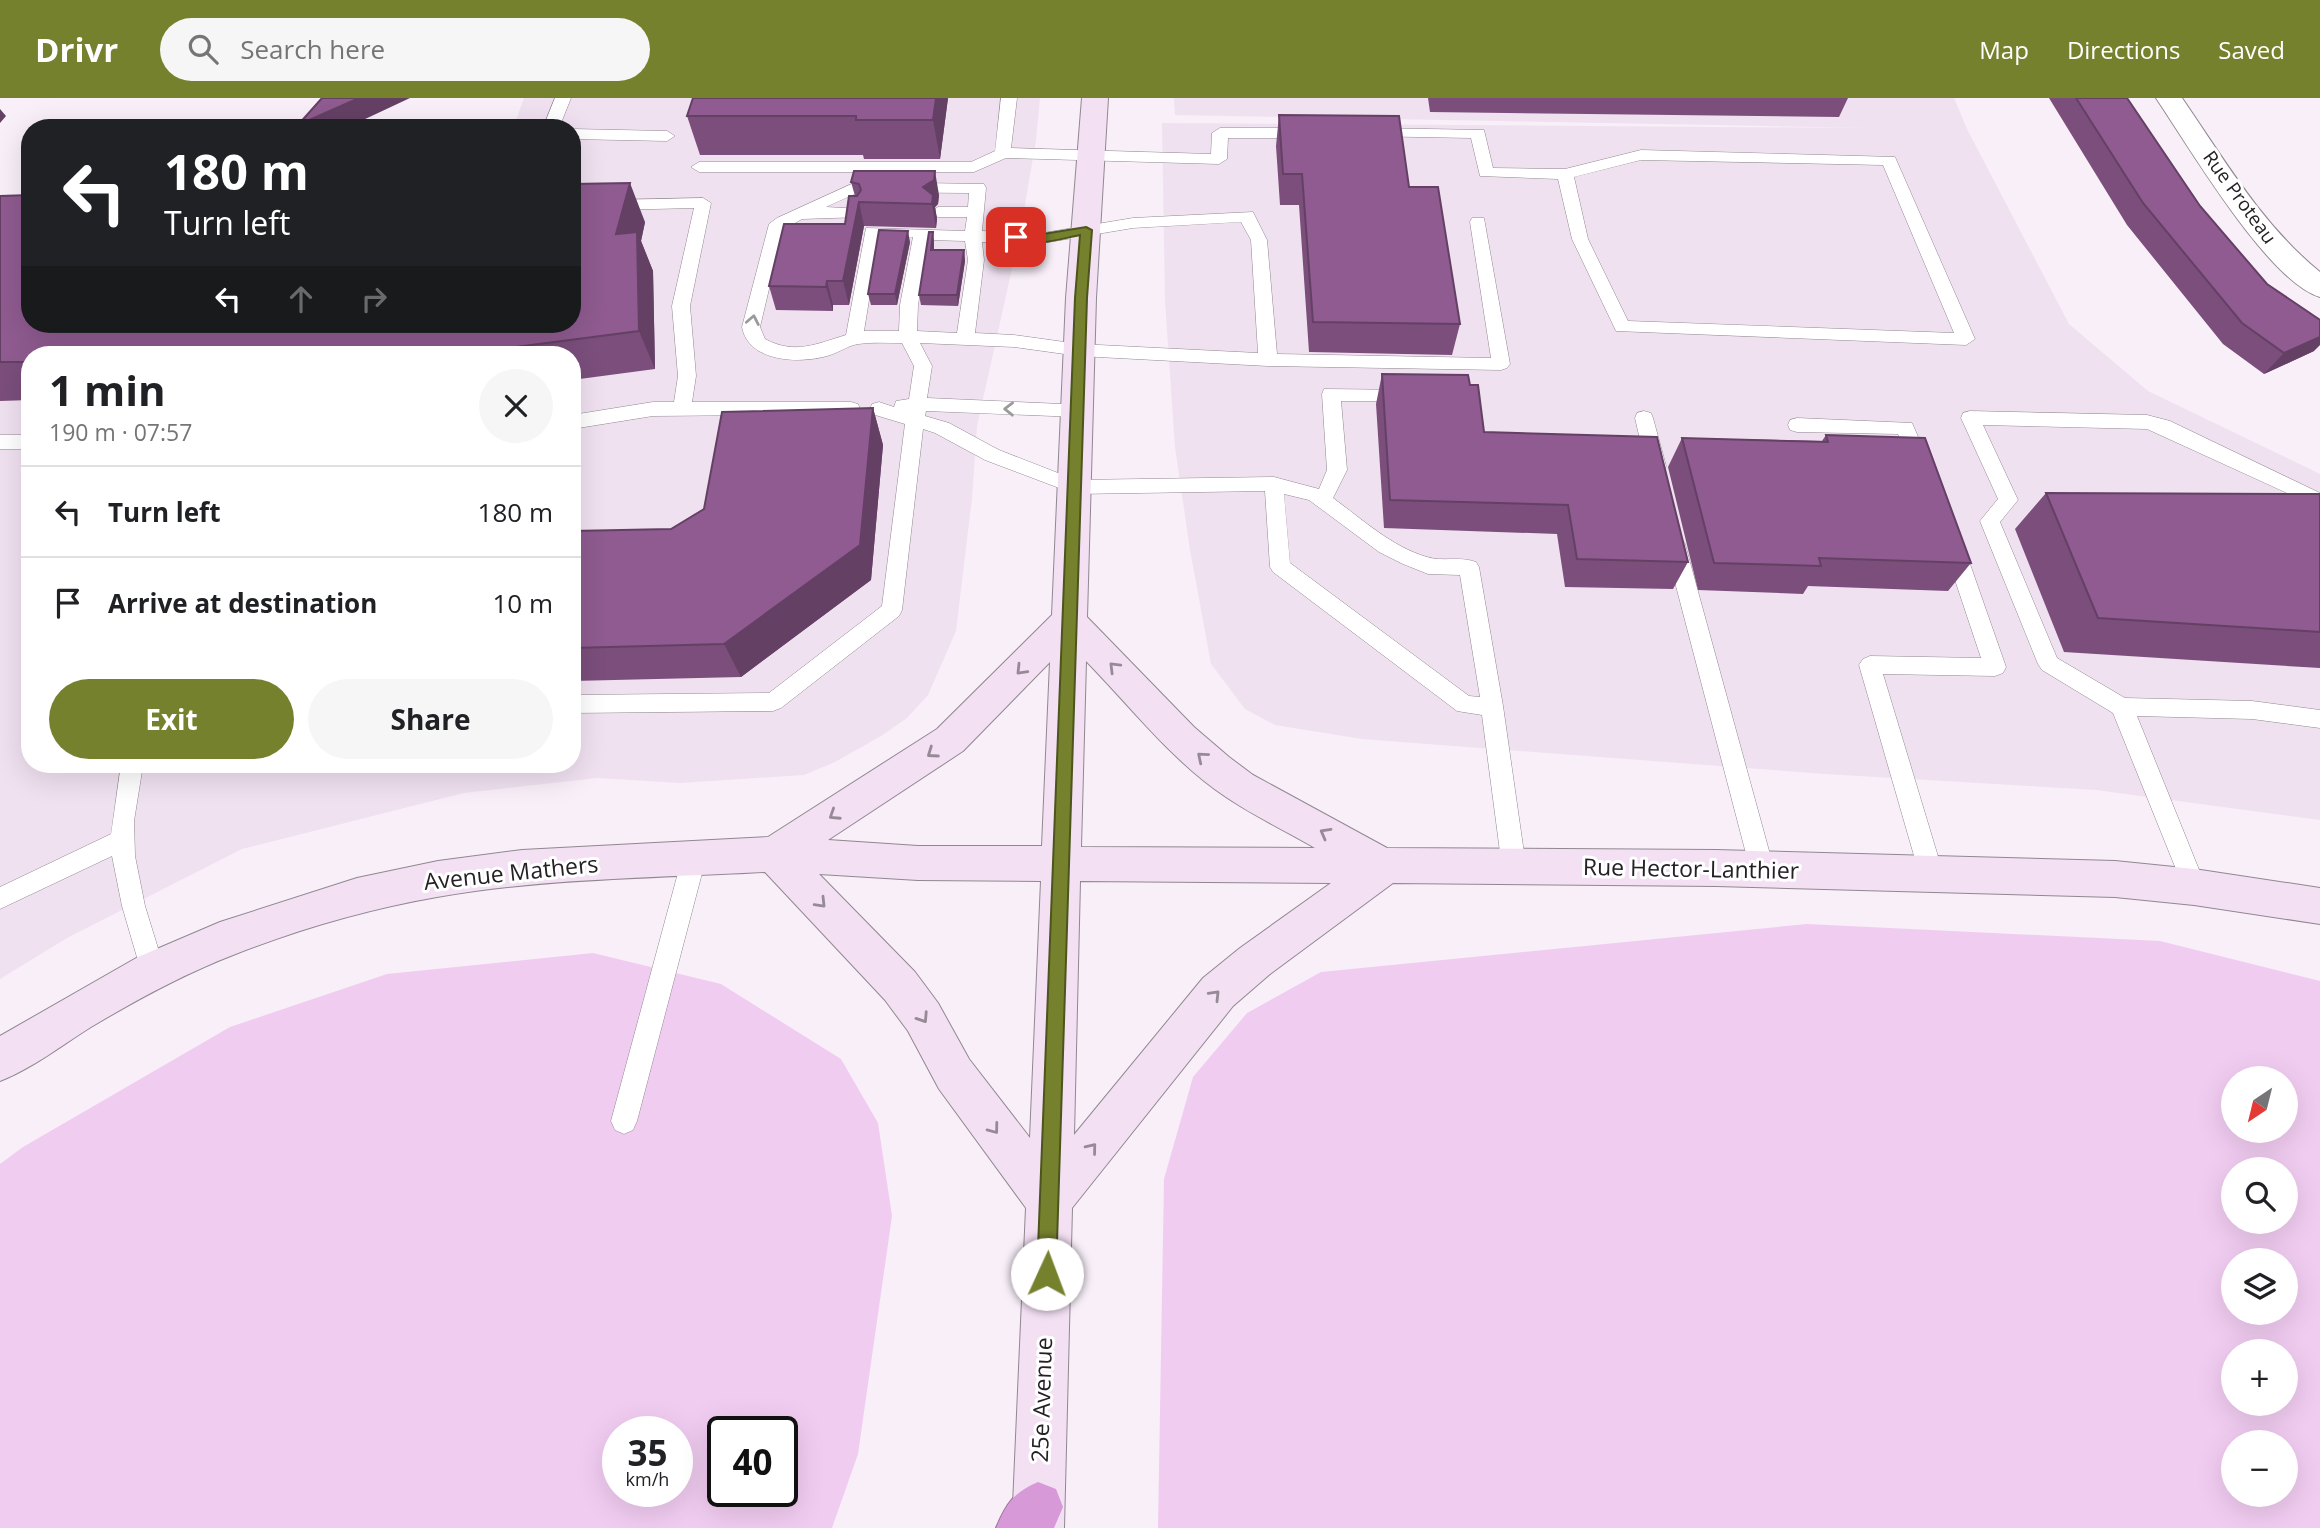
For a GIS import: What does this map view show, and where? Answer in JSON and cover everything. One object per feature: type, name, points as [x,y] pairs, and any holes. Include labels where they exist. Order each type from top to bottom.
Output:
[{"type":"street","name":"25e Avenue","points":[[1033,1521],[1049,1201],[1079,350],[1095,98]]},
{"type":"street","name":"Rue Proteau","points":[[2169,98],[2269,241],[2320,287]]},
{"type":"street","points":[[1069,621],[1160,713],[1181,738],[1216,768],[1240,786],[1385,867],[1218,992],[1049,1201],[954,1074],[923,1017],[900,986],[774,854],[950,740],[1069,621]]},
{"type":"street","name":"Avenue Mathers","points":[[0,1060],[80,1011],[153,971],[220,941],[357,896],[438,878],[522,868],[774,854],[918,863],[1061,864]]},
{"type":"street","name":"Rue Hector-Lanthier","points":[[1061,864],[1762,869],[2058,876],[2194,887],[2320,906]]},
{"type":"lane","points":[[555,119],[563,98]]},
{"type":"lane","points":[[1003,153],[1009,98]]},
{"type":"lane","points":[[699,167],[974,167],[1003,153],[1219,159],[1220,133],[1329,133]]},
{"type":"lane","points":[[1356,133],[1478,134],[1486,173],[1565,174],[1641,155],[1889,160],[1966,339],[1622,327],[1580,239],[1565,174]]},
{"type":"lane","points":[[581,134],[667,136]]},
{"type":"lane","points":[[965,338],[976,260],[974,234],[978,188],[856,187],[779,223],[773,233],[751,327],[753,339],[772,350],[822,351],[854,338],[965,338],[1014,341],[1079,350],[1268,360],[1500,364],[1478,222]]},
{"type":"lane","points":[[581,206],[703,203],[681,306],[687,376],[682,409]]},
{"type":"lane","points":[[938,212],[976,212]]},
{"type":"lane","points":[[791,217],[856,213]]},
{"type":"lane","points":[[854,338],[872,232],[974,234],[1037,239],[1133,223],[1247,216],[1259,240],[1268,360]]},
{"type":"lane","points":[[581,704],[773,702],[892,610],[923,366],[908,337],[909,305],[922,234]]},
{"type":"lane","points":[[1321,499],[1332,485],[1337,470],[1331,394],[1423,395]]},
{"type":"lane","points":[[581,421],[653,409],[1077,410]]},
{"type":"lane","points":[[916,411],[992,455],[1074,487],[1274,484],[1303,490],[1321,499],[1386,547],[1410,559],[1428,566],[1469,567],[1492,706],[1514,867]]},
{"type":"lane","points":[[1644,418],[1660,485]]},
{"type":"lane","points":[[2320,501],[2163,426],[2147,422],[1970,418],[2008,500],[1990,521],[2049,664],[2122,707],[2252,710],[2306,715],[2320,719]]},
{"type":"lane","points":[[1797,425],[1905,428],[1925,477]]},
{"type":"lane","points":[[0,442],[21,442]]},
{"type":"lane","points":[[1274,484],[1280,567],[1465,705],[1492,706]]},
{"type":"lane","points":[[1670,525],[1762,869]]},
{"type":"lane","points":[[1931,873],[1870,665],[1996,667],[1946,525]]},
{"type":"lane","points":[[2122,707],[2194,887]]},
{"type":"lane","points":[[130,773],[122,840],[133,898],[153,971]]},
{"type":"lane","points":[[0,898],[122,840]]},
{"type":"lane","points":[[624,1121],[694,858]]},
{"type":"shaded area","points":[[524,98],[1040,98],[1036,140],[1021,228],[977,426],[972,498],[956,631],[928,695],[907,718],[881,736],[835,762],[804,775],[680,783],[597,778],[464,793],[242,849],[67,938],[0,979],[0,204],[21,288],[21,333],[581,333],[581,119],[516,119]]},
{"type":"shaded area","points":[[1174,98],[1954,98],[1967,129],[2069,324],[2148,391],[2320,474],[2320,820],[2096,790],[1825,774],[1362,739],[1275,725],[1245,709],[1211,664],[1175,447],[1165,301],[1162,123],[1867,128],[1175,115]]},
{"type":"shaded area","points":[[1807,924],[2160,941],[2320,981],[2320,1528],[1158,1528],[1164,1179],[1193,1077],[1247,1013],[1321,972]]},
{"type":"shaded area","points":[[593,953],[721,984],[841,1059],[878,1123],[892,1216],[858,1454],[832,1528],[0,1528],[0,1164],[23,1147],[230,1027],[387,974]]},
{"type":"building","points":[[322,98],[359,98],[312,119],[303,119]]},
{"type":"building","points":[[693,98],[936,98],[933,120],[856,120],[856,116],[687,116]]},
{"type":"building","points":[[2076,98],[2127,98],[2200,206],[2267,284],[2320,320],[2320,337],[2284,353],[2242,323],[2143,203]]},
{"type":"building","points":[[1279,115],[1399,116],[1409,187],[1438,187],[1460,324],[1313,322],[1302,174],[1283,174]]},
{"type":"building","points":[[854,171],[935,171],[934,180],[923,187],[933,195],[932,204],[859,202],[843,281],[827,281],[826,287],[769,286],[784,224],[845,224],[849,196],[857,196],[861,190],[859,184],[851,182]]},
{"type":"building","points":[[630,183],[616,234],[637,232],[639,331],[523,346],[21,346],[21,362],[0,362],[0,196],[21,195],[21,333],[581,333],[581,184]]},
{"type":"building","points":[[879,230],[908,231],[895,294],[868,294]]},
{"type":"building","points":[[929,232],[933,232],[931,250],[964,250],[957,295],[919,295]]},
{"type":"building","points":[[1382,374],[1468,375],[1470,385],[1478,385],[1484,432],[1657,437],[1688,562],[1577,559],[1568,505],[1390,500]]},
{"type":"building","points":[[873,408],[860,545],[724,644],[581,648],[581,531],[671,529],[704,509],[722,412]]},
{"type":"building","points":[[1826,435],[1925,438],[1971,563],[1819,558],[1821,566],[1714,563],[1682,438],[1828,442]]},
{"type":"building","points":[[2046,493],[2320,494],[2320,632],[2098,618]]},
{"type":"route","points":[[1016,237],[1037,239],[1086,230],[1061,810],[1047,1274]]}]
